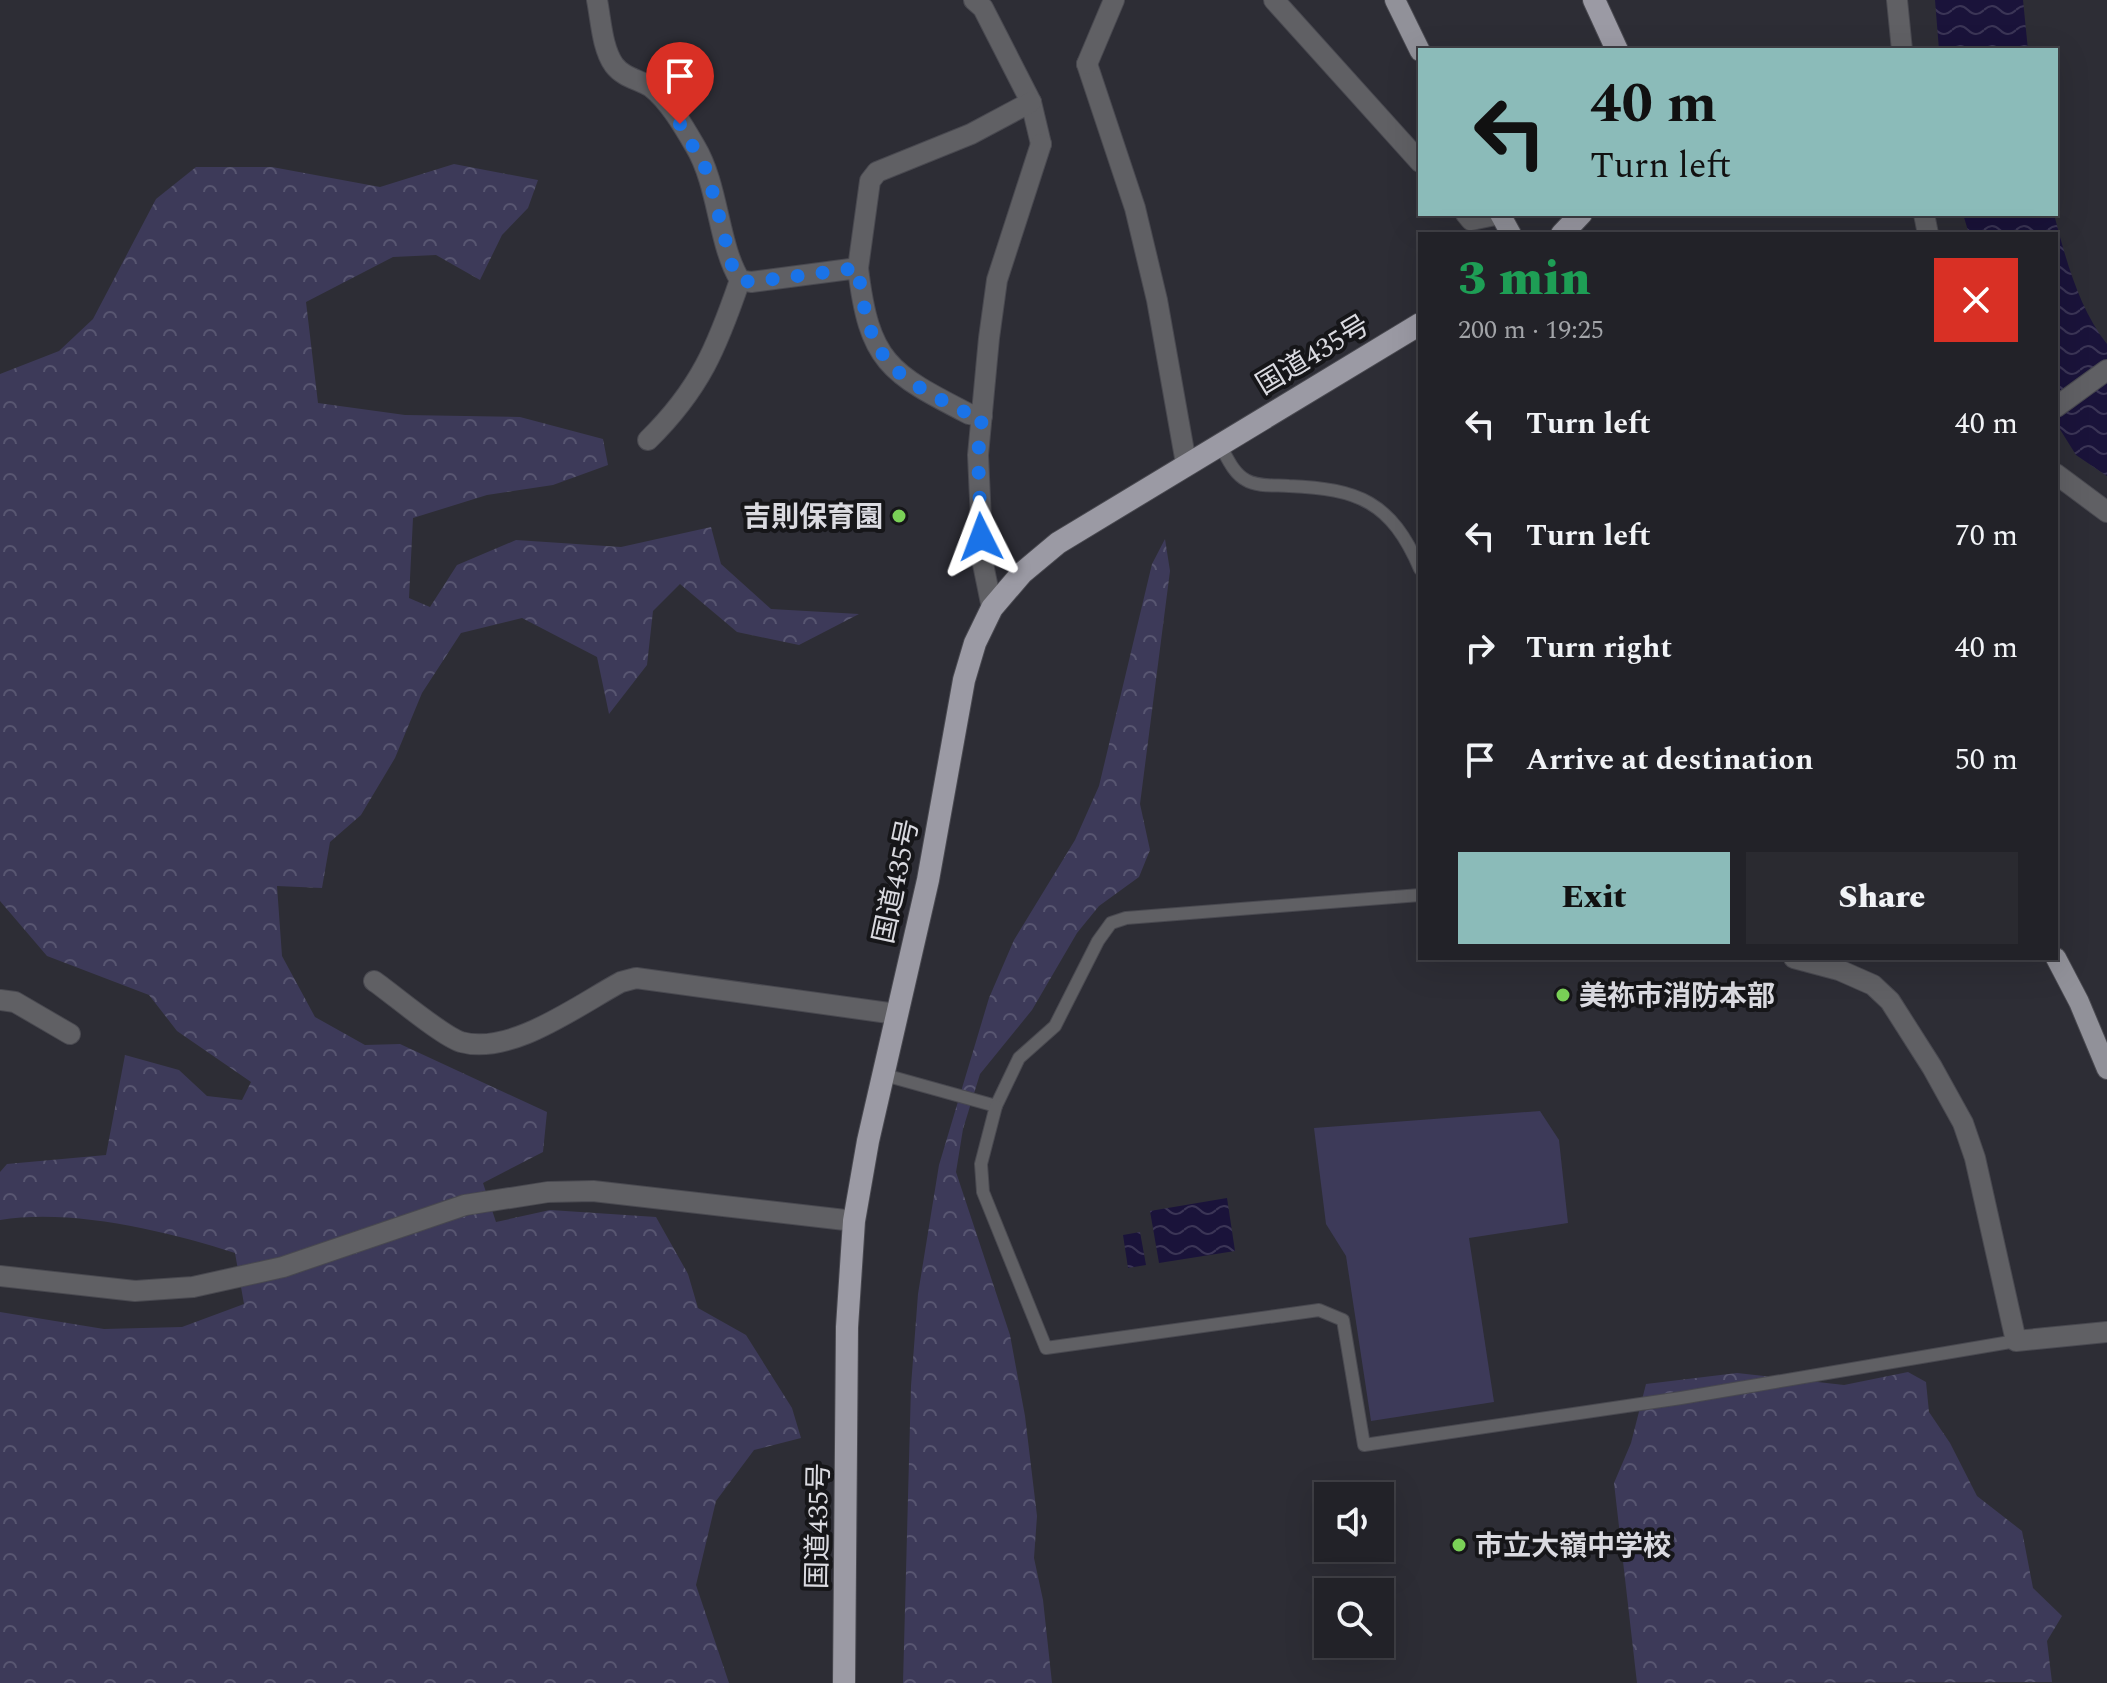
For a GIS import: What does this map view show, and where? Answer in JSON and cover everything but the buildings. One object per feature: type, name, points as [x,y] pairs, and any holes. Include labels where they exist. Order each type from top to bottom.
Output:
[{"type":"highway","points":[[1594,0],[1616,48]]},
{"type":"highway","points":[[1564,232],[1579,216]]},
{"type":"highway","name":"国道435号","points":[[844,1683],[847,1327],[854,1221],[881,1074],[928,880],[964,680],[975,643],[992,608],[1022,573],[1058,543],[1418,325]]},
{"type":"main road","points":[[1395,0],[1419,48]]},
{"type":"main road","points":[[2057,960],[2079,1002],[2107,1069]]},
{"type":"street","points":[[597,0],[612,63],[622,74],[650,87],[665,101],[696,148],[720,211],[733,269],[740,280],[751,282],[858,268]]},
{"type":"street","points":[[974,0],[983,8],[1031,102],[1041,144],[997,280],[982,416],[978,455],[983,564],[992,608]]},
{"type":"street","points":[[1114,0],[1087,64],[1135,208],[1157,300],[1186,463]]},
{"type":"street","points":[[1274,0],[1418,160]]},
{"type":"street","points":[[1897,0],[1902,48]]},
{"type":"street","points":[[982,416],[969,414],[902,378],[873,340],[864,318],[858,268],[870,181],[877,172],[971,134],[1031,102]]},
{"type":"street","points":[[1468,216],[1471,220],[1490,216]]},
{"type":"street","points":[[648,440],[680,408],[699,377],[718,343],[740,280]]},
{"type":"street","points":[[2058,406],[2107,370]]},
{"type":"street","points":[[2058,475],[2107,512]]},
{"type":"street","points":[[1802,960],[1839,970],[1873,985],[1890,1001],[1932,1067],[1963,1123],[1975,1158],[2016,1341],[2107,1332]]},
{"type":"street","points":[[374,981],[459,1041],[496,1045],[528,1033],[621,982],[636,978],[896,1014]]},
{"type":"street","points":[[0,1000],[15,1002],[70,1034]]},
{"type":"street","points":[[0,1276],[135,1291],[193,1287],[283,1267],[465,1205],[548,1192],[593,1191],[854,1221]]},
{"type":"lane","points":[[1220,445],[1233,468],[1246,480],[1265,485],[1326,488],[1351,493],[1375,505],[1398,530],[1418,565]]},
{"type":"lane","points":[[1418,895],[1171,912],[1111,923],[1055,1026],[1019,1058],[996,1106],[981,1164],[983,1192],[1046,1348],[1319,1310],[1343,1320],[1364,1445],[1681,1398],[2016,1341]]},
{"type":"lane","points":[[881,1074],[996,1106]]},
{"type":"green space","points":[[454,164],[538,180],[528,208],[502,235],[480,280],[436,255],[393,257],[306,302],[318,403],[405,415],[520,417],[603,439],[608,465],[553,485],[487,495],[413,518],[409,598],[430,607],[457,565],[516,540],[621,547],[711,527],[721,564],[771,609],[859,614],[799,645],[737,632],[680,584],[653,611],[647,665],[609,714],[597,657],[522,618],[461,633],[422,693],[395,758],[361,815],[330,842],[322,888],[277,886],[282,956],[315,1017],[365,1045],[400,1044],[547,1112],[543,1152],[483,1183],[496,1222],[550,1210],[656,1217],[688,1274],[698,1308],[746,1335],[792,1408],[801,1438],[754,1450],[716,1501],[696,1585],[729,1683],[0,1683],[0,1312],[104,1329],[182,1327],[244,1304],[235,1253],[180,1237],[88,1219],[28,1217],[0,1220],[0,1172],[7,1164],[106,1155],[125,1055],[179,1070],[207,1096],[242,1100],[251,1082],[177,1031],[149,995],[47,956],[0,901],[0,374],[59,351],[93,319],[156,199],[196,167],[272,167],[380,187]]},
{"type":"green space","points":[[1165,539],[1170,571],[1140,804],[1150,850],[1139,877],[1099,906],[1077,933],[1032,1010],[980,1074],[963,1129],[956,1172],[1010,1335],[1025,1416],[1037,1516],[1034,1558],[1043,1600],[1052,1683],[903,1683],[911,1386],[918,1294],[939,1165],[989,998],[1014,940],[1075,840],[1099,786],[1152,564]]},
{"type":"green space","points":[[1540,1111],[1559,1140],[1568,1223],[1469,1238],[1494,1402],[1371,1421],[1346,1256],[1326,1224],[1314,1128]]},
{"type":"green space","points":[[1908,1372],[1926,1382],[1929,1412],[1950,1443],[1977,1496],[2022,1531],[2033,1588],[2062,1616],[2047,1641],[2052,1682],[1637,1683],[1614,1483],[1631,1443],[1646,1384],[1737,1373],[1844,1385]]},
{"type":"water","points":[[1935,0],[2023,0],[2028,48],[1939,48]]},
{"type":"water","points":[[1964,216],[2055,216],[2081,299],[2107,344],[2107,476],[2076,455],[2058,426],[2058,232],[1968,232]]},
{"type":"water","points":[[1227,1198],[1235,1251],[1159,1263],[1150,1211]]},
{"type":"water","points":[[1140,1232],[1146,1265],[1128,1268],[1123,1235]]},
{"type":"place","name":"吉則保育園","points":[[899,516]]},
{"type":"place","name":"美祢市消防本部","points":[[1563,995]]},
{"type":"place","name":"市立大嶺中学校","points":[[1459,1545]]},
{"type":"route","points":[[680,124],[707,171],[733,269],[740,280],[751,282],[845,267],[858,268],[864,318],[873,340],[902,378],[969,414],[982,416],[978,455],[981,537]]}]
